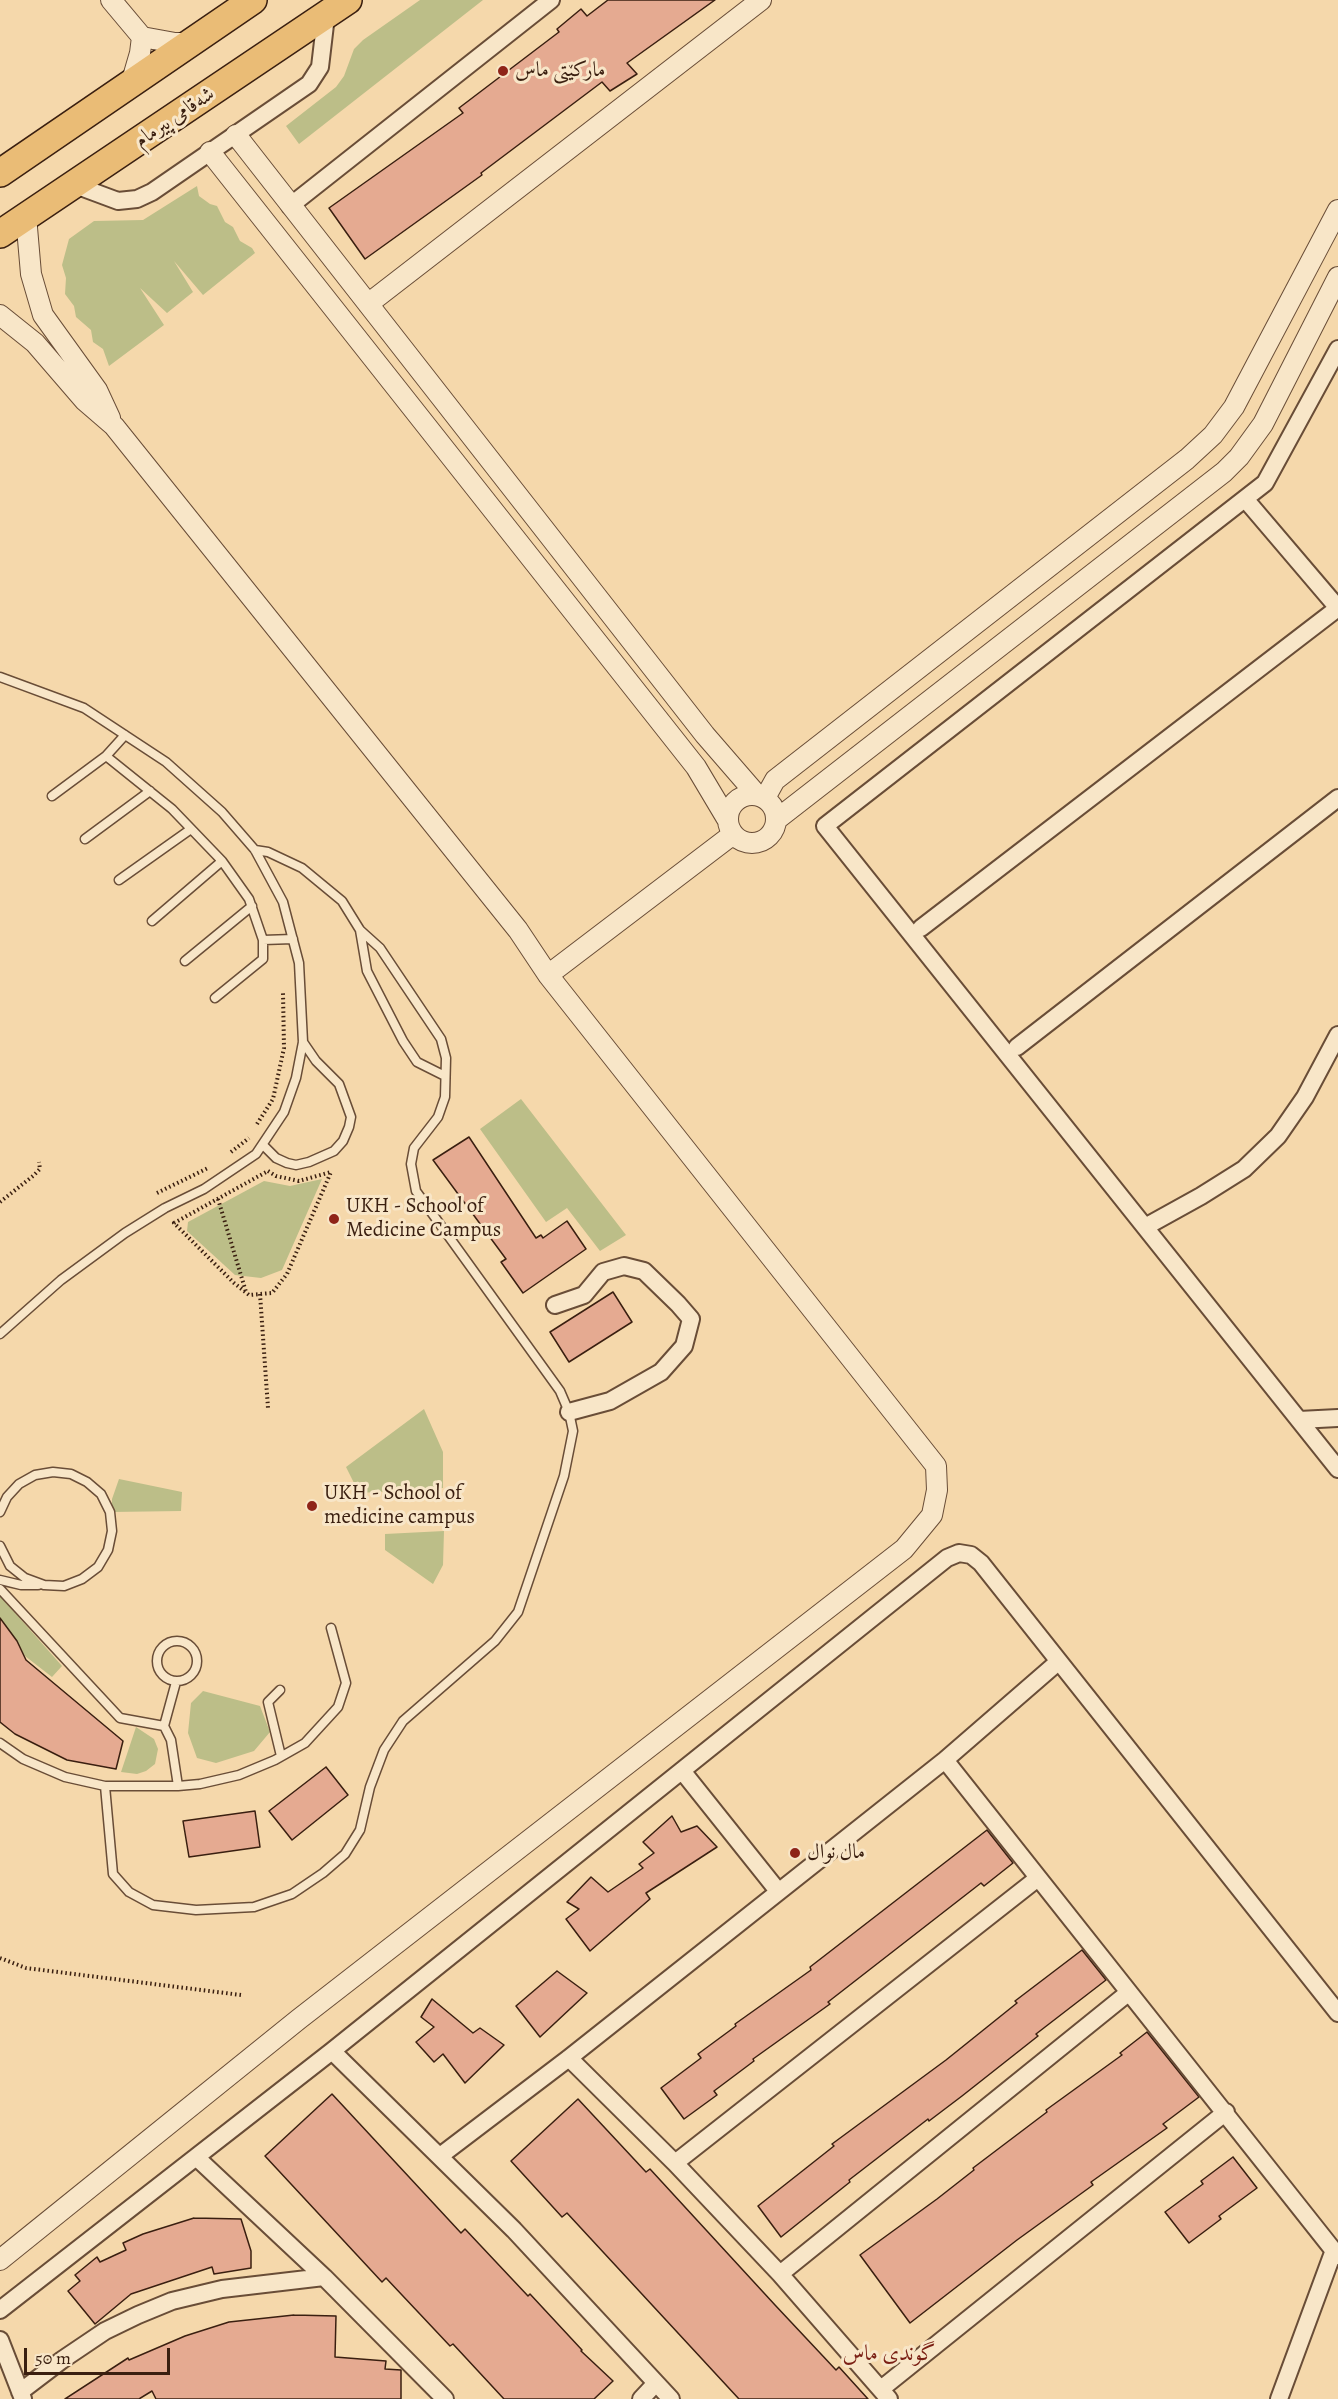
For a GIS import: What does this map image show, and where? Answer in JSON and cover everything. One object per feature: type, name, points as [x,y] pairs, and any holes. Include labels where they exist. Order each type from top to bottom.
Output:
[{"type":"highway","points":[[0,173],[254,0]]},
{"type":"highway","name":"شەقامی پیرمام","points":[[0,234],[348,0]]},
{"type":"street","points":[[111,0],[142,37],[175,43],[191,43]]},
{"type":"street","points":[[266,224],[551,0]]},
{"type":"street","points":[[368,304],[761,0]]},
{"type":"street","points":[[75,185],[108,199],[118,201],[137,199],[236,135],[300,91],[315,76],[320,67],[324,47],[326,16]]},
{"type":"street","points":[[131,84],[142,37]]},
{"type":"street","points":[[210,152],[696,768],[730,827],[747,843],[764,841],[775,828],[775,812],[717,751],[236,135]]},
{"type":"street","points":[[730,827],[729,810],[740,798],[761,797],[775,780],[1187,459],[1213,435],[1234,407],[1338,210]]},
{"type":"street","points":[[26,216],[32,274],[42,315],[97,390],[114,426]]},
{"type":"street","points":[[776,820],[1224,472],[1239,457],[1263,424],[1338,277]]},
{"type":"street","points":[[0,315],[35,343],[85,401],[114,426],[518,930],[548,975],[936,1466],[937,1490],[932,1515],[904,1549],[299,2019],[0,2260]]},
{"type":"street","points":[[1338,349],[1333,371],[1265,483],[825,826],[1338,1469]]},
{"type":"street","points":[[403,397],[427,380]]},
{"type":"street","points":[[921,928],[1338,608],[1246,500]]},
{"type":"street","points":[[1017,1047],[1338,798]]},
{"type":"street","points":[[548,975],[730,827]]},
{"type":"street","points":[[1145,1227],[1244,1169],[1278,1136],[1305,1097],[1338,1035]]},
{"type":"street","points":[[555,1305],[584,1295],[603,1272],[624,1266],[644,1271],[690,1319],[684,1346],[661,1372],[610,1401],[569,1412]]},
{"type":"street","points":[[1299,1420],[1338,1418]]},
{"type":"street","points":[[0,2310],[332,2051],[952,1555],[965,1553],[976,1558],[1338,2013]]},
{"type":"street","points":[[440,2156],[569,2058],[945,1760],[1058,1662]]},
{"type":"street","points":[[945,1760],[1336,2253],[1279,2399]]},
{"type":"street","points":[[683,1772],[778,1891]]},
{"type":"street","points":[[675,2163],[1038,1878]]},
{"type":"street","points":[[780,2274],[1128,1993]]},
{"type":"street","points":[[332,2051],[530,2247],[671,2399]]},
{"type":"street","points":[[569,2058],[675,2163],[780,2274],[885,2394],[1226,2112]]},
{"type":"street","points":[[196,2157],[324,2277],[445,2399]]},
{"type":"street","points":[[0,2340],[21,2395],[62,2360],[105,2331],[172,2301],[222,2289],[324,2277]]},
{"type":"street","points":[[641,2399],[656,2383]]},
{"type":"lane","points":[[0,677],[84,708],[166,762],[222,812],[255,850],[283,902],[299,963],[303,1042],[296,1078],[284,1112],[256,1154],[204,1189],[165,1208],[125,1233],[61,1280],[0,1334]]},
{"type":"lane","points":[[52,796],[106,756],[125,735]]},
{"type":"lane","points":[[106,756],[150,791],[191,829],[222,861],[249,899],[263,940],[263,959],[215,998]]},
{"type":"lane","points":[[85,839],[150,791]]},
{"type":"lane","points":[[119,880],[191,829]]},
{"type":"lane","points":[[105,1786],[114,1874],[129,1892],[153,1905],[196,1910],[254,1907],[292,1894],[323,1873],[345,1854],[360,1830],[370,1787],[384,1750],[403,1721],[495,1641],[518,1612],[564,1476],[573,1431],[569,1412],[560,1391],[416,1191],[411,1164],[414,1148],[438,1117],[445,1097],[446,1058],[441,1039],[380,948],[360,930],[342,901],[303,868],[268,852],[255,850]]},
{"type":"lane","points":[[152,921],[222,861]]},
{"type":"lane","points":[[185,961],[252,906]]},
{"type":"lane","points":[[360,930],[367,971],[403,1041],[417,1062],[445,1076]]},
{"type":"lane","points":[[263,940],[292,939]]},
{"type":"lane","points":[[262,1145],[276,1158],[296,1165],[333,1151],[343,1141],[349,1127],[351,1117],[339,1084],[316,1061],[303,1042]]},
{"type":"lane","points":[[0,1512],[7,1497],[19,1484],[35,1475],[53,1472],[71,1474],[87,1482],[101,1494],[110,1512],[112,1531],[108,1550],[98,1567],[82,1579],[64,1586],[21,1585],[0,1580]]},
{"type":"lane","points":[[0,1546],[10,1566],[25,1578],[41,1584]]},
{"type":"lane","points":[[0,1588],[120,1718],[165,1726]]},
{"type":"lane","points":[[0,1743],[22,1759],[65,1777],[105,1786],[178,1786],[200,1784],[239,1775],[305,1743],[338,1707],[346,1683],[331,1628]]},
{"type":"lane","points":[[173,1641],[180,1641],[192,1647],[196,1653],[197,1667],[189,1678],[176,1682],[164,1677],[157,1666],[157,1659],[162,1647],[173,1641]]},
{"type":"lane","points":[[176,1682],[165,1726],[171,1740],[178,1786]]},
{"type":"lane","points":[[280,1690],[268,1702],[281,1756]]},
{"type":"path","points":[[224,1158],[249,1138],[273,1099],[284,1048],[283,992]]},
{"type":"path","points":[[0,1203],[40,1169],[39,1162]]},
{"type":"path","points":[[157,1193],[216,1164]]},
{"type":"path","points":[[268,1171],[276,1176],[299,1180],[331,1172],[287,1274],[272,1293],[249,1295],[246,1293],[174,1223],[218,1199],[268,1171]]},
{"type":"path","points":[[218,1199],[246,1293]]},
{"type":"path","points":[[260,1294],[268,1408]]},
{"type":"path","points":[[0,1958],[26,1968],[241,1995]]},
{"type":"green space","points":[[420,0],[483,0],[299,144],[286,126],[336,87],[344,76],[354,49],[363,40]]},
{"type":"green space","points":[[197,186],[199,196],[217,206],[225,222],[233,227],[240,241],[252,248],[255,253],[203,295],[174,261],[193,292],[167,313],[140,288],[164,325],[109,366],[103,349],[93,342],[91,330],[76,317],[74,306],[65,294],[66,278],[62,265],[69,239],[94,221],[143,220]]},
{"type":"green space","points":[[521,1099],[626,1235],[600,1251],[567,1208],[546,1222],[480,1129]]},
{"type":"green space","points":[[322,1179],[282,1270],[261,1278],[235,1275],[187,1231],[188,1222],[264,1181],[290,1186]]},
{"type":"green space","points":[[424,1409],[443,1452],[443,1488],[359,1493],[346,1467]]},
{"type":"green space","points":[[119,1479],[182,1492],[181,1511],[112,1512],[112,1499]]},
{"type":"green space","points":[[444,1531],[443,1565],[433,1584],[385,1550],[385,1534]]},
{"type":"green space","points":[[0,1596],[62,1666],[52,1677],[25,1656],[0,1618]]},
{"type":"green space","points":[[203,1691],[260,1706],[270,1732],[254,1751],[216,1763],[197,1758],[188,1733],[191,1703]]},
{"type":"green space","points":[[136,1727],[154,1739],[158,1749],[155,1764],[137,1774],[121,1772]]},
{"type":"building","points":[[608,0],[715,0],[627,63],[637,74],[610,91],[602,82],[481,173],[482,175],[365,259],[329,208],[463,113],[459,108],[559,32],[557,29],[581,9],[587,16]]},
{"type":"building","points":[[469,1137],[536,1238],[541,1235],[543,1238],[567,1221],[586,1249],[523,1293],[501,1262],[506,1259],[433,1160]]},
{"type":"building","points":[[613,1292],[632,1322],[569,1362],[550,1332]]},
{"type":"building","points":[[0,1618],[17,1641],[26,1660],[123,1741],[116,1769],[67,1760],[15,1734],[0,1722]]},
{"type":"building","points":[[326,1767],[348,1795],[292,1840],[269,1811]]},
{"type":"building","points":[[255,1811],[260,1847],[189,1857],[183,1821]]},
{"type":"building","points":[[672,1816],[681,1832],[697,1826],[717,1847],[646,1893],[650,1899],[590,1951],[566,1919],[579,1909],[567,1902],[591,1877],[608,1892],[643,1868],[639,1864],[654,1853],[643,1842]]},
{"type":"building","points":[[987,1830],[1013,1863],[984,1886],[981,1883],[828,2002],[830,2004],[753,2059],[754,2061],[714,2091],[717,2095],[684,2119],[661,2088],[701,2058],[698,2054],[736,2026],[735,2024],[811,1970],[810,1967]]},
{"type":"building","points":[[1082,1950],[1106,1980],[1036,2034],[1038,2036],[962,2096],[929,2121],[928,2119],[849,2180],[850,2182],[781,2237],[758,2206],[834,2146],[832,2144],[946,2060],[1017,2003],[1015,2001]]},
{"type":"building","points":[[557,1971],[587,1993],[540,2037],[516,2006]]},
{"type":"building","points":[[432,1999],[473,2033],[480,2028],[504,2045],[465,2083],[443,2054],[434,2062],[416,2042],[434,2027],[421,2017]]},
{"type":"building","points":[[1147,2032],[1199,2097],[1163,2124],[1167,2128],[1091,2182],[1093,2185],[1017,2240],[910,2323],[860,2255],[937,2199],[974,2170],[973,2168],[1047,2112],[1046,2110],[1122,2055],[1120,2053]]},
{"type":"building","points":[[332,2094],[461,2233],[465,2229],[528,2296],[530,2294],[581,2351],[613,2381],[594,2399],[504,2399],[453,2344],[450,2346],[386,2278],[382,2282],[265,2156]]},
{"type":"building","points":[[578,2099],[646,2172],[650,2169],[836,2370],[839,2367],[868,2399],[739,2399],[567,2213],[562,2217],[511,2161]]},
{"type":"building","points":[[1233,2157],[1257,2188],[1219,2216],[1221,2219],[1189,2243],[1165,2212],[1203,2184],[1201,2181]]},
{"type":"building","points":[[194,2218],[241,2219],[251,2251],[251,2268],[214,2274],[212,2267],[131,2294],[95,2324],[68,2291],[80,2281],[75,2275],[97,2257],[100,2262],[126,2250],[123,2243],[143,2234]]},
{"type":"building","points":[[294,2315],[336,2316],[335,2357],[386,2361],[385,2369],[401,2370],[401,2399],[156,2399],[152,2391],[139,2399],[65,2399],[128,2358],[129,2360],[185,2336],[229,2322]]},
{"type":"place","name":"مارکێتی ماس","points":[[503,71]]},
{"type":"place","name":"UKH - School of Medicine Campus","points":[[334,1219]]},
{"type":"place","name":"UKH - School of medicine campus","points":[[312,1506]]},
{"type":"place","name":"مال نوال","points":[[795,1853]]},
{"type":"district","name":"گوندی ماس","points":[[889,2355]]}]
